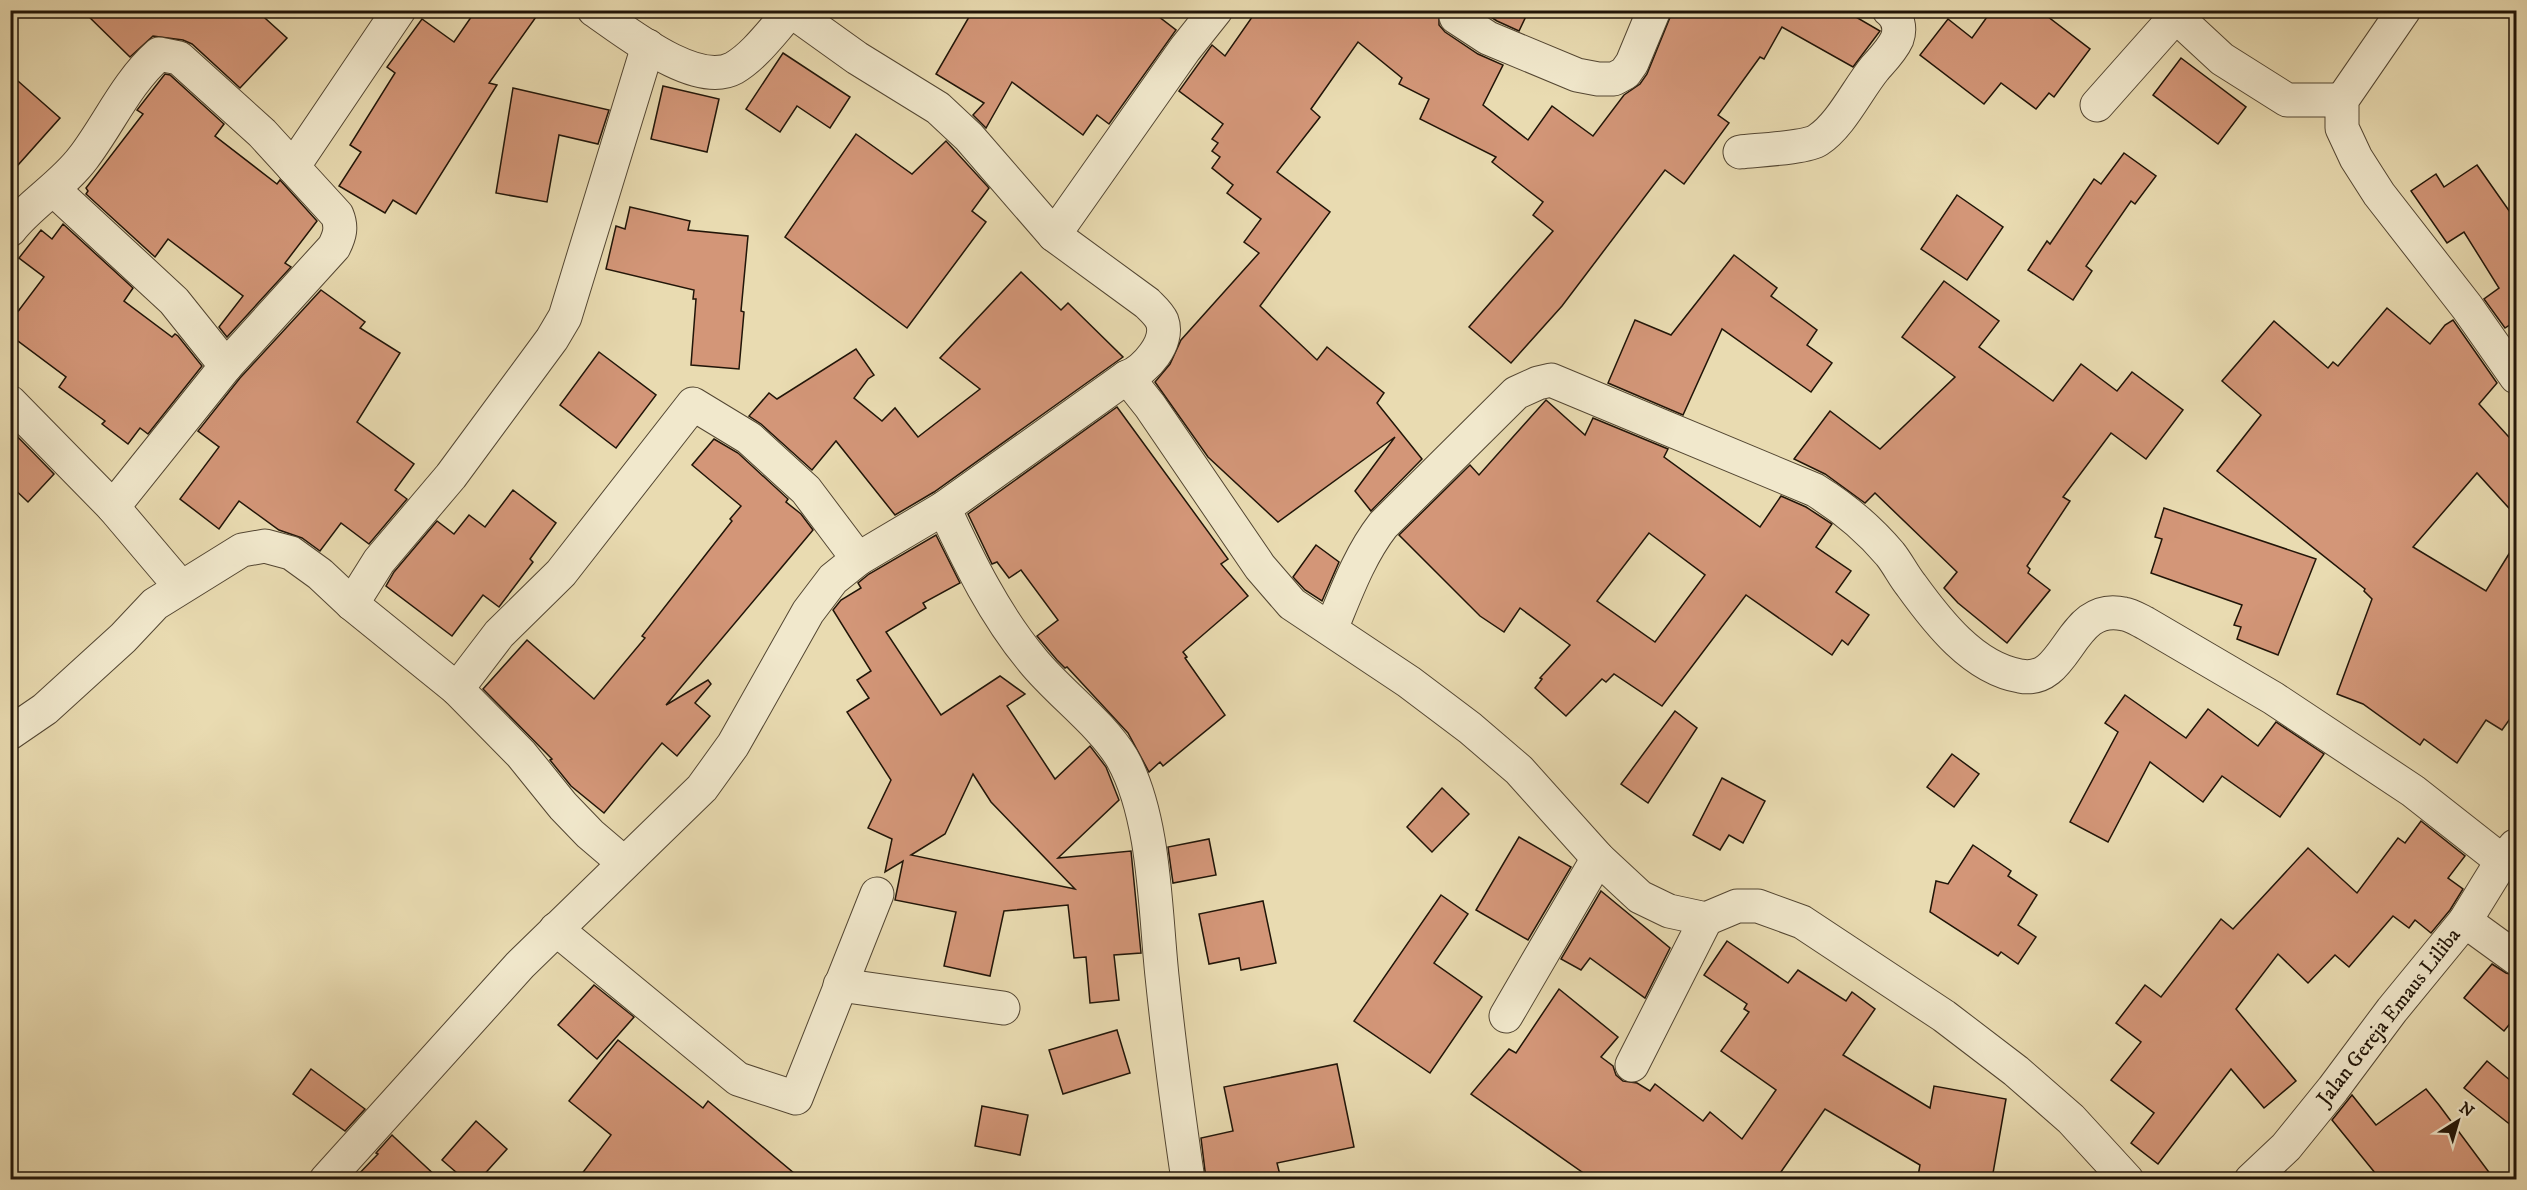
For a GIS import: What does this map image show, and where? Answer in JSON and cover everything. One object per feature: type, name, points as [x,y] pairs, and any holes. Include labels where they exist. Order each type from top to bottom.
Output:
[{"type":"street","points":[[294,167],[399,10]]},
{"type":"street","points":[[326,1179],[520,965],[702,788],[734,745],[808,612],[833,579],[858,559],[944,508],[1127,377],[1137,374],[1149,361],[1162,340],[1164,332],[1163,323],[1158,314],[1147,303],[1054,236],[969,138],[938,108],[857,58],[790,11],[744,61],[731,69],[712,73],[697,71],[648,46],[594,10]]},
{"type":"street","points":[[1054,236],[1185,49],[1216,10]]},
{"type":"street","points":[[1456,17],[1488,38],[1577,75],[1614,79],[1625,73],[1632,63],[1654,10]]},
{"type":"street","points":[[1740,152],[1817,141],[1845,111],[1874,69],[1886,57],[1898,37],[1898,23],[1894,14],[1889,10]]},
{"type":"street","points":[[2404,10],[2342,100],[2342,128],[2356,158],[2379,194],[2467,307],[2517,376]]},
{"type":"street","points":[[2097,105],[2173,14],[2222,59],[2287,100],[2342,100]]},
{"type":"street","points":[[352,604],[379,561],[451,476],[552,339],[565,317],[648,46]]},
{"type":"street","points":[[12,225],[54,190],[82,159],[134,82],[159,54],[179,58],[262,133],[337,214],[341,225],[334,247],[226,366],[113,507]]},
{"type":"street","points":[[54,190],[174,302],[226,366]]},
{"type":"street","points":[[1127,377],[1150,406],[1260,567],[1292,604],[1417,688],[1470,728],[1519,770],[1598,858],[1640,897],[1669,911],[1706,919],[1737,906],[1758,906],[1802,922],[1944,1016],[2016,1071],[2071,1119],[2127,1179]]},
{"type":"street","points":[[1331,629],[1359,562],[1383,525],[1516,393],[1551,380],[1815,490],[1841,506],[1863,523],[1892,557],[1938,621],[1969,650],[1998,670],[2022,677],[2041,676],[2050,670],[2082,626],[2094,617],[2124,614],[2145,623],[2273,698],[2509,853]]},
{"type":"street","points":[[10,402],[113,507],[180,586]]},
{"type":"street","points":[[457,689],[499,634],[561,573],[693,404],[748,438],[806,490],[858,559]]},
{"type":"street","points":[[944,508],[973,571],[998,615],[1033,662],[1122,758],[1138,798],[1149,848],[1172,1075],[1188,1179]]},
{"type":"street","points":[[10,733],[45,709],[123,638],[155,604],[180,586],[242,550],[265,546],[291,554],[320,574],[352,604],[457,689],[521,754],[563,806],[590,834],[624,862]]},
{"type":"street","name":"Jalan Gereja Emaus Liliba","points":[[2251,1179],[2286,1147],[2465,921],[2509,853]]},
{"type":"street","points":[[1506,1016],[1598,858]]},
{"type":"street","points":[[556,929],[738,1079],[796,1098],[877,894]]},
{"type":"street","points":[[1632,1065],[1706,919]]},
{"type":"street","points":[[2465,921],[2517,958]]},
{"type":"street","points":[[840,985],[1003,1008]]},
{"type":"building","points":[[82,10],[256,10],[287,38],[240,88],[192,44],[183,40],[153,36],[130,57]]},
{"type":"building","points":[[476,10],[541,10],[489,83],[497,85],[416,214],[393,200],[385,213],[339,186],[361,152],[350,145],[395,73],[387,67],[422,19],[454,42]]},
{"type":"building","points":[[973,10],[1150,10],[1176,30],[1109,124],[1097,115],[1083,135],[1012,82],[986,128],[973,115],[984,103],[936,74]]},
{"type":"building","points":[[1257,10],[1439,10],[1439,25],[1445,32],[1478,54],[1503,65],[1483,105],[1528,140],[1552,106],[1593,136],[1624,95],[1640,84],[1647,74],[1673,10],[1844,10],[1880,31],[1853,67],[1782,27],[1764,59],[1760,57],[1718,115],[1729,123],[1684,184],[1665,170],[1562,306],[1511,363],[1469,327],[1553,231],[1533,215],[1543,202],[1492,162],[1496,157],[1420,119],[1429,99],[1399,84],[1402,78],[1358,42],[1311,109],[1320,117],[1277,172],[1330,212],[1260,306],[1317,360],[1327,347],[1384,393],[1377,403],[1422,459],[1371,511],[1355,491],[1395,437],[1278,522],[1208,457],[1155,382],[1170,364],[1181,340],[1259,253],[1244,242],[1261,219],[1227,193],[1233,185],[1212,168],[1220,157],[1212,151],[1218,143],[1212,139],[1223,124],[1179,91],[1212,45],[1225,56]]},
{"type":"building","points":[[1480,10],[1529,10],[1519,31]]},
{"type":"building","points":[[1992,10],[2039,10],[2090,49],[2054,97],[2049,93],[2036,109],[2001,83],[1984,104],[1920,55],[1948,19],[1972,38]]},
{"type":"building","points":[[783,53],[850,97],[830,128],[797,106],[780,132],[746,109]]},
{"type":"building","points":[[2181,58],[2246,107],[2218,144],[2153,95]]},
{"type":"building","points":[[10,74],[60,118],[10,174]]},
{"type":"building","points":[[165,74],[170,75],[224,124],[215,136],[277,184],[280,180],[317,221],[285,263],[291,267],[227,337],[219,327],[243,296],[168,239],[155,257],[86,194],[88,191],[86,188],[143,114],[137,110]]},
{"type":"building","points":[[663,86],[719,99],[707,152],[651,139]]},
{"type":"building","points":[[513,88],[609,110],[598,144],[559,135],[547,202],[496,193]]},
{"type":"building","points":[[856,134],[912,174],[946,141],[989,188],[972,211],[986,222],[907,328],[785,237]]},
{"type":"building","points":[[2124,153],[2156,176],[2135,204],[2131,201],[2086,266],[2092,271],[2073,300],[2028,270],[2047,241],[2050,244],[2094,179],[2101,184]]},
{"type":"building","points":[[2477,165],[2517,222],[2517,320],[2505,328],[2484,299],[2499,288],[2464,232],[2447,243],[2411,191],[2436,174],[2444,187]]},
{"type":"building","points":[[1957,195],[2003,227],[1967,280],[1921,249]]},
{"type":"building","points":[[630,207],[690,221],[688,230],[748,236],[741,311],[744,312],[739,369],[691,365],[696,299],[693,299],[694,290],[606,269],[616,226],[625,229]]},
{"type":"building","points":[[63,224],[133,288],[124,301],[172,337],[175,334],[178,336],[202,366],[148,434],[140,428],[128,444],[102,424],[105,421],[59,387],[66,377],[10,335],[10,322],[44,277],[19,258],[41,230],[52,239]]},
{"type":"building","points":[[1734,255],[1777,288],[1771,296],[1817,330],[1807,345],[1832,363],[1811,392],[1722,329],[1683,415],[1608,383],[1635,320],[1671,335]]},
{"type":"building","points":[[1021,272],[1061,310],[1068,303],[1123,357],[934,492],[895,515],[836,441],[812,470],[749,416],[769,393],[777,399],[856,349],[874,375],[868,379],[854,398],[882,421],[895,408],[918,437],[980,389],[940,358]]},
{"type":"building","points":[[1944,281],[1999,321],[1979,347],[2053,401],[2081,364],[2117,391],[2132,372],[2183,410],[2146,459],[2111,433],[2063,497],[2070,501],[2027,566],[2030,569],[2028,573],[2050,590],[2007,643],[1958,603],[1944,588],[1957,572],[1875,493],[1865,503],[1825,474],[1794,459],[1830,411],[1880,449],[1955,377],[1902,337]]},
{"type":"building","points":[[321,290],[365,322],[360,328],[400,353],[357,422],[414,464],[395,490],[407,499],[369,544],[341,523],[320,551],[302,538],[279,530],[239,501],[219,529],[180,499],[219,447],[198,431],[240,378]]},
{"type":"building","points":[[2387,308],[2430,344],[2445,325],[2453,320],[2497,383],[2479,404],[2517,446],[2517,517],[2477,473],[2413,547],[2486,591],[2517,541],[2517,709],[2502,730],[2486,720],[2457,763],[2424,739],[2420,745],[2363,704],[2337,694],[2372,599],[2364,591],[2365,589],[2217,471],[2261,415],[2222,381],[2274,321],[2328,368],[2333,362],[2338,366]]},
{"type":"building","points":[[599,352],[656,395],[616,448],[560,405]]},
{"type":"building","points":[[1546,400],[1585,435],[1593,418],[1668,449],[1664,457],[1760,527],[1781,496],[1806,507],[1832,524],[1816,547],[1851,571],[1836,592],[1869,615],[1848,645],[1842,640],[1832,655],[1746,595],[1662,706],[1614,674],[1606,682],[1602,679],[1566,716],[1535,688],[1542,679],[1540,678],[1570,645],[1520,608],[1504,632],[1480,616],[1399,535],[1470,465],[1479,475]],"holes":[[[1649,533],[1705,575],[1655,642],[1597,601]]]},
{"type":"building","points":[[1117,407],[1228,559],[1221,564],[1248,596],[1183,652],[1225,715],[1163,766],[1160,762],[1149,772],[1128,733],[1067,667],[1065,668],[1057,660],[1037,636],[1058,620],[1021,570],[1009,578],[997,562],[992,564],[968,514]]},
{"type":"building","points":[[10,429],[54,474],[28,502],[10,485]]},
{"type":"building","points":[[714,439],[738,453],[788,499],[786,502],[801,514],[813,530],[666,705],[708,680],[711,684],[695,703],[710,716],[677,756],[662,743],[604,813],[571,786],[550,760],[552,759],[483,689],[527,640],[594,699],[645,638],[642,636],[732,521],[730,519],[741,506],[692,465]]},
{"type":"building","points":[[513,490],[556,523],[530,559],[533,562],[499,607],[483,595],[452,636],[386,586],[394,572],[437,521],[454,534],[469,515],[485,527]]},
{"type":"building","points":[[2164,508],[2316,559],[2278,655],[2237,639],[2241,627],[2234,625],[2242,605],[2151,573],[2162,539],[2155,537]]},
{"type":"building","points":[[936,535],[960,583],[923,603],[926,608],[886,632],[941,715],[1000,676],[1025,694],[1007,706],[1055,779],[1090,746],[1106,767],[1119,800],[1058,858],[1131,851],[1141,953],[1114,955],[1119,1000],[1090,1003],[1086,957],[1074,958],[1068,905],[1004,911],[990,976],[944,966],[956,912],[895,900],[903,861],[885,872],[892,839],[868,828],[891,780],[847,712],[869,698],[857,680],[871,671],[833,610],[841,600],[861,588],[858,583],[869,574]],"holes":[[[973,774],[991,802],[1075,889],[911,855],[945,834]]]},
{"type":"building","points":[[1316,545],[1339,562],[1322,601],[1305,590],[1293,577]]},
{"type":"building","points":[[2125,695],[2186,738],[2208,709],[2258,746],[2276,722],[2324,754],[2280,817],[2222,776],[2203,802],[2150,762],[2108,842],[2070,822],[2118,732],[2105,723]]},
{"type":"building","points":[[1675,711],[1697,728],[1648,803],[1621,784]]},
{"type":"building","points":[[1952,754],[1979,774],[1954,807],[1927,787]]},
{"type":"building","points":[[1722,778],[1765,801],[1743,843],[1729,835],[1720,850],[1693,835]]},
{"type":"building","points":[[1442,788],[1469,814],[1432,852],[1407,827]]},
{"type":"building","points":[[2421,821],[2465,856],[2448,878],[2463,889],[2450,910],[2431,933],[2415,920],[2409,928],[2393,916],[2349,967],[2335,955],[2308,983],[2278,954],[2236,1009],[2296,1081],[2264,1108],[2231,1069],[2158,1164],[2131,1143],[2154,1113],[2111,1080],[2141,1042],[2116,1023],[2145,985],[2161,997],[2221,919],[2233,929],[2308,848],[2357,893],[2398,838],[2405,843]]},
{"type":"building","points":[[1519,837],[1571,867],[1528,940],[1476,910]]},
{"type":"building","points":[[1209,839],[1216,875],[1173,883],[1168,847]]},
{"type":"building","points":[[1973,845],[2011,871],[2008,876],[2037,895],[2018,925],[2036,937],[2018,964],[2001,952],[1998,956],[1930,912],[1936,881],[1948,884]]},
{"type":"building","points":[[1601,891],[1670,948],[1645,998],[1590,958],[1581,970],[1561,959]]},
{"type":"building","points":[[1441,895],[1468,914],[1434,963],[1482,997],[1430,1073],[1354,1021]]},
{"type":"building","points":[[1263,901],[1276,963],[1241,970],[1239,958],[1209,964],[1199,914]]},
{"type":"building","points":[[1727,941],[1788,983],[1798,970],[1846,1001],[1852,992],[1875,1009],[1843,1055],[1930,1108],[1934,1086],[2006,1099],[1992,1179],[1937,1179],[1918,1176],[1920,1165],[1825,1109],[1776,1179],[1592,1179],[1471,1094],[1509,1049],[1516,1053],[1559,989],[1618,1037],[1601,1057],[1613,1066],[1616,1075],[1623,1081],[1637,1083],[1650,1091],[1655,1084],[1703,1121],[1710,1112],[1742,1139],[1776,1090],[1721,1051],[1749,1012],[1744,1009],[1747,1004],[1704,975]]},
{"type":"building","points":[[2492,964],[2506,973],[2517,976],[2517,1015],[2504,1031],[2464,998]]},
{"type":"building","points":[[594,985],[634,1017],[597,1059],[558,1025]]},
{"type":"building","points":[[1117,1030],[1130,1073],[1063,1094],[1049,1050]]},
{"type":"building","points":[[618,1040],[703,1108],[708,1101],[801,1179],[578,1179],[611,1135],[569,1101]]},
{"type":"building","points":[[2487,1061],[2517,1086],[2517,1130],[2464,1088]]},
{"type":"building","points":[[1337,1064],[1354,1147],[1277,1163],[1281,1179],[1206,1179],[1201,1138],[1233,1131],[1224,1087]]},
{"type":"building","points":[[311,1069],[365,1109],[345,1131],[293,1094]]},
{"type":"building","points":[[2426,1089],[2494,1179],[2380,1179],[2332,1120],[2352,1095],[2376,1125]]},
{"type":"building","points":[[982,1106],[1028,1115],[1020,1155],[975,1146]]},
{"type":"building","points":[[476,1121],[507,1149],[480,1179],[464,1179],[442,1160]]},
{"type":"building","points":[[392,1135],[439,1179],[354,1179],[378,1154],[376,1153]]}]
